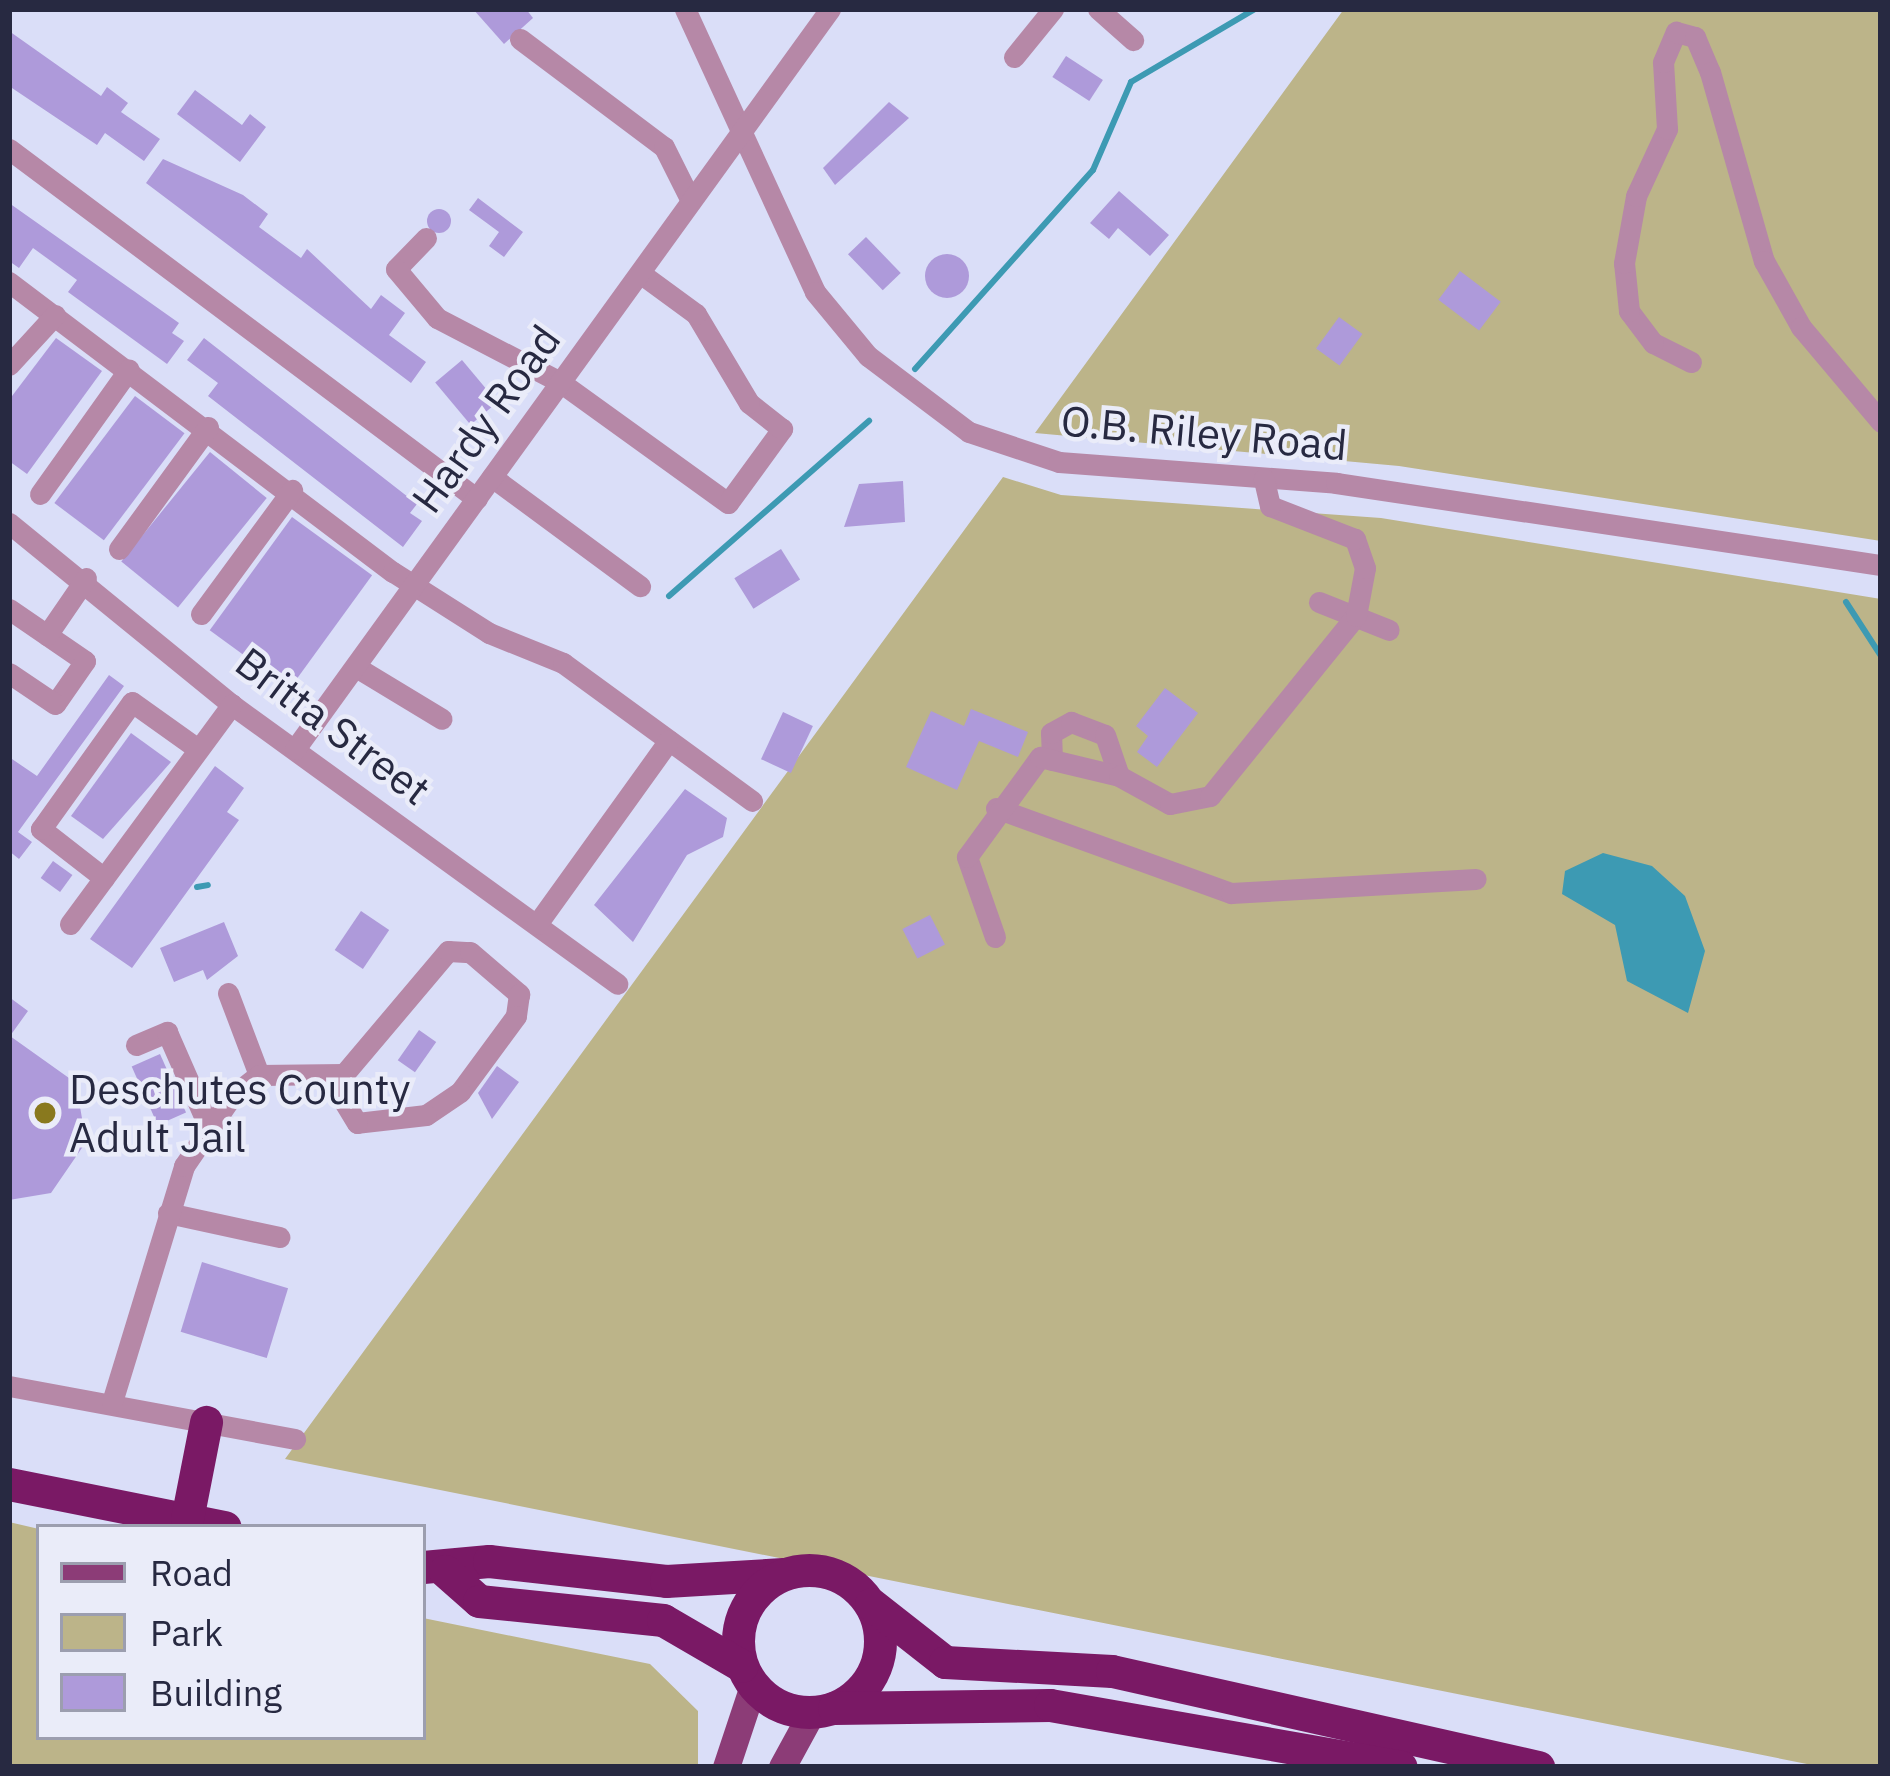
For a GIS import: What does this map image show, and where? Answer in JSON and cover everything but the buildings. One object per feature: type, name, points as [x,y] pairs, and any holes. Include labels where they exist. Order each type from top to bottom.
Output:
[{"type":"highway","points":[[187,1520],[206,1422]]},
{"type":"highway","points":[[9,1484],[209,1524]]},
{"type":"highway","points":[[434,1569],[489,1561],[666,1581],[833,1573],[945,1662],[1112,1671],[1538,1767]]},
{"type":"highway","points":[[434,1569],[478,1601],[663,1620],[747,1676],[823,1710],[1050,1705],[1401,1767]]},
{"type":"highway","points":[[747,1676],[740,1622],[784,1574]]},
{"type":"highway","points":[[823,1710],[876,1664],[871,1604]]},
{"type":"main road","points":[[726,1767],[747,1676]]},
{"type":"main road","points":[[782,1767],[823,1710]]},
{"type":"street","name":"O.B. Riley Road","points":[[685,9],[814,292],[932,410],[1059,463],[1264,479],[1881,565]]},
{"type":"street","name":"Hardy Road","points":[[295,749],[830,9]]},
{"type":"street","points":[[1014,57],[1053,9]]},
{"type":"street","points":[[1098,9],[1133,40]]},
{"type":"street","points":[[1691,362],[1653,343],[1629,311],[1624,263],[1636,196],[1667,129],[1663,62],[1676,32],[1695,37],[1710,72],[1764,261],[1801,327],[1881,422]]},
{"type":"street","points":[[520,39],[664,147],[691,201]]},
{"type":"street","points":[[9,148],[477,499]]},
{"type":"street","points":[[427,238],[402,253],[403,281],[437,318],[560,382],[728,503],[782,429],[749,403],[696,314],[640,273]]},
{"type":"street","points":[[9,282],[476,626],[563,663],[752,801]]},
{"type":"street","points":[[9,365],[55,315]]},
{"type":"street","points":[[40,494],[129,369]]},
{"type":"street","points":[[119,549],[208,428]]},
{"type":"street","points":[[492,477],[640,586]]},
{"type":"street","points":[[995,937],[967,857],[996,808],[1040,758],[1119,776],[1170,804],[1210,796],[1356,616],[1365,568],[1355,539],[1270,506],[1264,479]]},
{"type":"street","points":[[201,614],[292,490]]},
{"type":"street","name":"Britta Street","points":[[9,524],[86,578],[232,704],[617,984]]},
{"type":"street","points":[[47,635],[86,578]]},
{"type":"street","points":[[1319,602],[1389,630]]},
{"type":"street","points":[[9,609],[85,661],[55,704],[9,673]]},
{"type":"street","points":[[356,667],[442,718]]},
{"type":"street","points":[[104,878],[41,829],[132,702],[198,749]]},
{"type":"street","points":[[70,924],[232,704]]},
{"type":"street","points":[[1052,760],[1051,734],[1071,722],[1105,735],[1119,776]]},
{"type":"street","points":[[537,924],[669,740]]},
{"type":"street","points":[[996,808],[1231,893],[1476,878]]},
{"type":"street","points":[[112,1402],[168,1213],[208,1123],[259,1075],[329,1077],[356,1066],[448,951],[470,952],[519,994],[516,1016],[460,1092],[426,1114],[357,1123],[329,1077]]},
{"type":"street","points":[[228,993],[259,1075]]},
{"type":"street","points":[[136,1045],[167,1032],[208,1123]]},
{"type":"street","points":[[168,1213],[279,1237]]},
{"type":"street","points":[[9,1386],[295,1439]]},
{"type":"green space","points":[[1344,9],[1881,9],[1881,541],[1399,466],[1035,433]]},
{"type":"green space","points":[[1003,477],[1061,495],[1381,518],[1881,599],[1881,1767],[1822,1767],[285,1459]]},
{"type":"green space","points":[[9,1522],[36,1528],[36,1740],[426,1740],[426,1619],[650,1664],[698,1711],[698,1767],[9,1767]]},
{"type":"water","points":[[1603,853],[1652,866],[1685,896],[1705,951],[1688,1013],[1627,981],[1615,925],[1562,894],[1565,871]]},
{"type":"waterway","points":[[915,369],[1093,170],[1131,82],[1255,9]]},
{"type":"waterway","points":[[669,596],[869,421]]},
{"type":"waterway","points":[[1846,602],[1881,656]]},
{"type":"waterway","points":[[197,887],[208,885]]},
{"type":"place","name":"Deschutes County Adult Jail","points":[[45,1113]]}]
